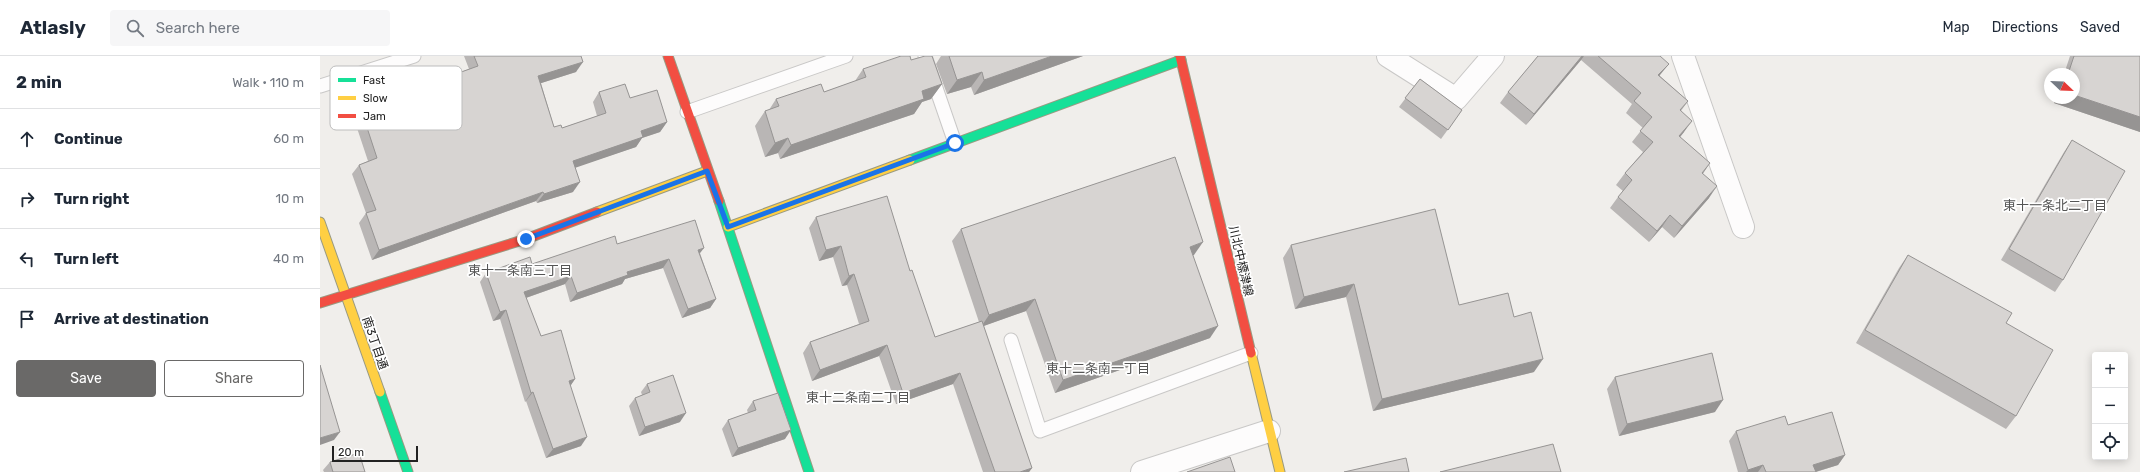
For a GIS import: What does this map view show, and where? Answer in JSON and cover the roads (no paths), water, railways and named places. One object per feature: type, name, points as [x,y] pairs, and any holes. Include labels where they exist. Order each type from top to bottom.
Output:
[{"type":"street","points":[[668,56],[707,171],[728,227],[809,472]]},
{"type":"street","points":[[1388,56],[1456,99],[1493,56]]},
{"type":"street","points":[[1683,56],[1743,227]]},
{"type":"street","points":[[728,227],[1180,58]]},
{"type":"street","name":"川北中標津線","points":[[1180,58],[1280,472]]},
{"type":"street","points":[[320,303],[526,239],[707,171]]},
{"type":"street","name":"南3丁目通","points":[[320,222],[408,472]]},
{"type":"street","points":[[1142,472],[1269,431]]},
{"type":"lane","points":[[383,66],[414,56]]},
{"type":"lane","points":[[687,112],[846,56]]},
{"type":"lane","points":[[925,56],[955,143]]},
{"type":"lane","points":[[320,86],[330,83]]},
{"type":"lane","points":[[1011,340],[1040,431],[1251,353]]},
{"type":"district","name":"東十一条北二丁目","points":[[2055,205]]},
{"type":"district","name":"東十一条南三丁目","points":[[520,270]]},
{"type":"district","name":"東十二条南一丁目","points":[[1098,368]]},
{"type":"district","name":"東十二条南二丁目","points":[[858,397]]}]
